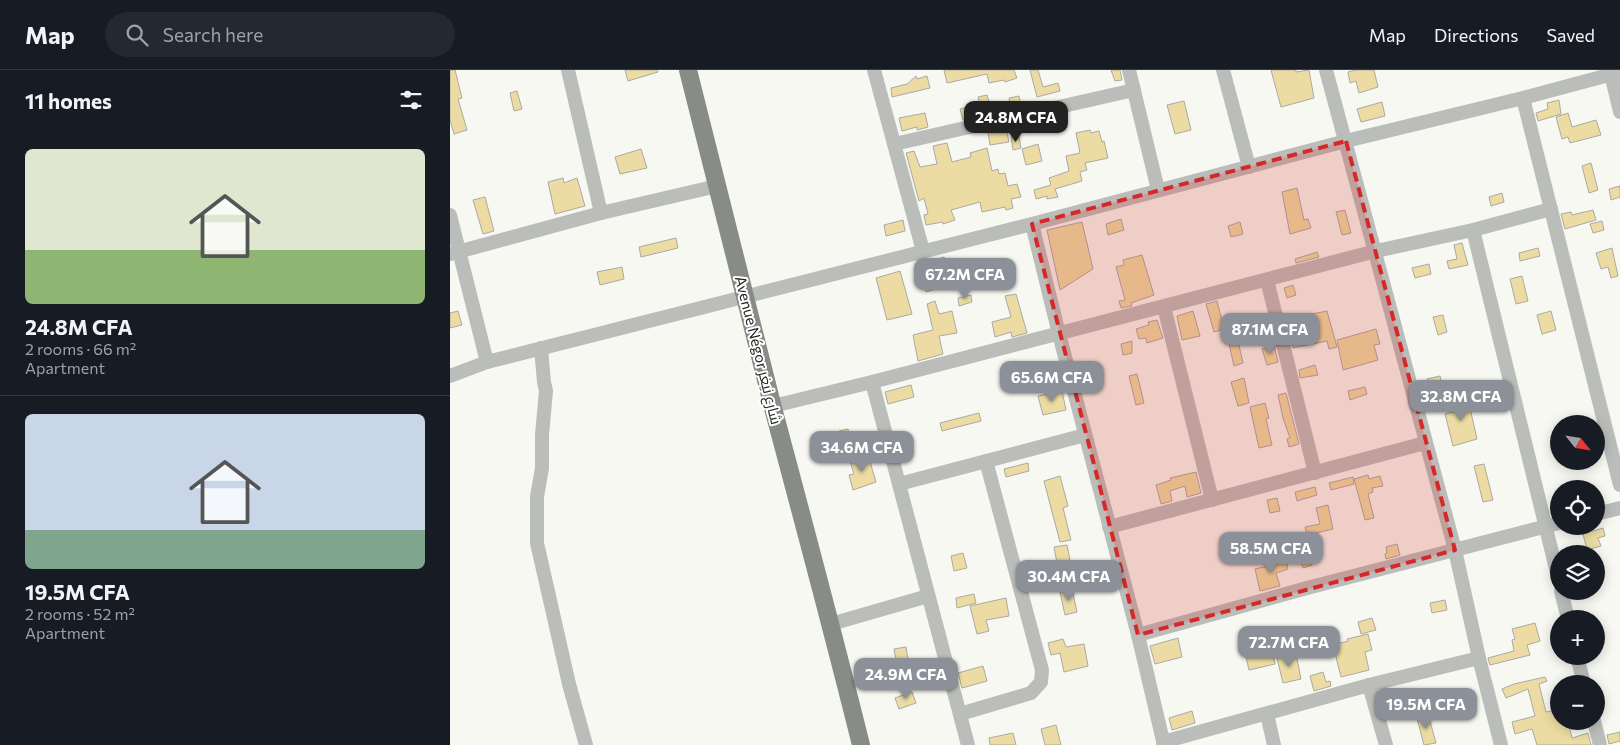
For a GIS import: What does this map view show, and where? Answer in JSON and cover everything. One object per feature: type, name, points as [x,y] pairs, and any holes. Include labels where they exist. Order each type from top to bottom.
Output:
[{"type":"main road","name":"Avenue Négor شارع نيغر","points":[[688,70],[773,406],[832,624],[861,745]]},
{"type":"street","points":[[568,70],[601,213]]},
{"type":"street","points":[[874,70],[923,251]]},
{"type":"street","points":[[1129,70],[1158,190]]},
{"type":"street","points":[[1224,70],[1248,167]]},
{"type":"street","points":[[1326,70],[1455,550],[1501,745]]},
{"type":"street","points":[[450,376],[487,362],[1032,224],[1346,140],[1523,98],[1613,72],[1620,112]]},
{"type":"street","points":[[894,144],[1134,90]]},
{"type":"street","points":[[1523,98],[1620,486]]},
{"type":"street","points":[[455,253],[601,213],[717,186]]},
{"type":"street","points":[[773,406],[1376,251],[1473,230],[1551,209]]},
{"type":"street","points":[[450,215],[455,253],[487,362]]},
{"type":"street","points":[[1032,224],[1138,635],[1163,743],[1369,685],[1479,658]]},
{"type":"street","points":[[1473,230],[1550,517]]},
{"type":"street","points":[[1268,280],[1315,473]]},
{"type":"street","points":[[1164,307],[1212,500]]},
{"type":"street","points":[[541,348],[546,391],[542,435],[542,468],[537,497],[538,543],[586,745]]},
{"type":"street","points":[[872,382],[968,745]]},
{"type":"street","points":[[899,484],[1085,435]]},
{"type":"street","points":[[1110,527],[1425,443]]},
{"type":"street","points":[[960,714],[1031,693],[1041,682],[1042,670],[986,461]]},
{"type":"street","points":[[1605,512],[1620,508]]},
{"type":"street","points":[[1138,635],[1307,588],[1550,525]]},
{"type":"street","points":[[832,624],[928,596]]},
{"type":"street","points":[[1369,685],[1386,745]]},
{"type":"street","points":[[1267,714],[1274,745]]},
{"type":"street","points":[[1596,730],[1600,745]]},
{"type":"highlighted area","points":[[1346,141],[1455,550],[1138,635],[1032,224]]},
{"type":"building","points":[[450,70],[455,70],[462,98],[458,99],[467,130],[454,134],[450,120]]},
{"type":"building","points":[[625,70],[657,70],[658,72],[628,81]]},
{"type":"building","points":[[944,70],[1014,70],[1017,78],[1005,82],[1004,80],[989,83],[987,74],[947,83]]},
{"type":"building","points":[[1030,70],[1038,70],[1043,87],[1058,83],[1060,91],[1037,97]]},
{"type":"building","points":[[1111,70],[1120,70],[1122,80],[1115,81]]},
{"type":"building","points":[[1271,70],[1296,70],[1296,72],[1309,70],[1314,98],[1281,107]]},
{"type":"building","points":[[1374,70],[1378,87],[1359,93],[1356,81],[1350,83],[1348,72]]},
{"type":"building","points":[[916,76],[917,79],[927,76],[930,88],[892,97],[891,88],[907,84]]},
{"type":"building","points":[[517,91],[522,109],[514,111],[510,93]]},
{"type":"building","points":[[987,95],[992,113],[963,120],[960,109],[980,104],[978,97]]},
{"type":"building","points":[[1019,96],[1021,105],[1011,108],[1009,98]]},
{"type":"building","points":[[1559,100],[1561,114],[1538,121],[1536,113],[1548,109],[1547,103]]},
{"type":"building","points":[[1184,101],[1191,130],[1175,134],[1167,105]]},
{"type":"building","points":[[1382,102],[1385,116],[1361,122],[1357,109]]},
{"type":"building","points":[[925,113],[928,127],[917,130],[917,127],[902,131],[899,118]]},
{"type":"building","points":[[1568,113],[1572,127],[1596,120],[1601,135],[1570,143],[1568,137],[1562,139],[1556,117]]},
{"type":"building","points":[[1006,128],[1009,142],[990,145],[988,132]]},
{"type":"building","points":[[1090,130],[1091,133],[1099,131],[1102,142],[1104,141],[1108,158],[1085,163],[1087,170],[1080,172],[1082,181],[1055,189],[1058,197],[1047,199],[1047,196],[1036,199],[1034,190],[1051,185],[1049,178],[1069,171],[1066,156],[1080,153],[1076,133]]},
{"type":"building","points":[[1019,136],[1021,148],[1013,150],[1011,137]]},
{"type":"building","points":[[947,143],[952,162],[971,157],[970,153],[987,148],[992,171],[998,169],[999,174],[1005,173],[1008,186],[1017,184],[1021,197],[1011,199],[1013,208],[1006,210],[1005,207],[982,212],[980,202],[951,210],[955,220],[943,224],[943,222],[926,225],[924,215],[928,214],[924,198],[919,201],[906,153],[914,151],[920,167],[937,164],[933,146]]},
{"type":"building","points":[[1038,144],[1042,161],[1026,165],[1022,149]]},
{"type":"building","points":[[641,149],[647,168],[620,174],[615,157]]},
{"type":"building","points":[[1591,163],[1598,190],[1589,193],[1582,166]]},
{"type":"building","points":[[563,178],[564,183],[577,178],[585,206],[555,214],[548,182]]},
{"type":"building","points":[[1620,186],[1620,197],[1611,200],[1609,189]]},
{"type":"building","points":[[1297,188],[1304,220],[1308,219],[1311,228],[1290,234],[1282,192]]},
{"type":"building","points":[[1502,193],[1504,202],[1491,206],[1489,197]]},
{"type":"building","points":[[485,197],[494,231],[483,234],[473,200]]},
{"type":"building","points":[[1345,210],[1351,233],[1342,235],[1336,212]]},
{"type":"building","points":[[1593,210],[1596,220],[1565,229],[1561,214],[1571,212],[1572,215]]},
{"type":"building","points":[[1121,219],[1124,230],[1108,235],[1106,224]]},
{"type":"building","points":[[903,220],[905,231],[886,236],[884,225]]},
{"type":"building","points":[[1602,221],[1604,230],[1593,233],[1590,224]]},
{"type":"building","points":[[1082,222],[1093,269],[1060,290],[1047,230]]},
{"type":"building","points":[[1240,222],[1243,234],[1231,237],[1228,226]]},
{"type":"building","points":[[676,238],[678,248],[641,257],[639,247]]},
{"type":"building","points":[[1462,243],[1468,265],[1449,269],[1447,261],[1457,259],[1454,245]]},
{"type":"building","points":[[1538,248],[1540,256],[1520,261],[1519,253]]},
{"type":"building","points":[[1612,248],[1618,276],[1611,278],[1608,267],[1601,269],[1596,253]]},
{"type":"building","points":[[1317,252],[1319,257],[1296,263],[1295,259]]},
{"type":"building","points":[[1142,255],[1154,295],[1131,303],[1132,306],[1121,308],[1119,301],[1125,300],[1116,267],[1124,265],[1123,260]]},
{"type":"building","points":[[944,257],[949,266],[928,271],[933,290],[926,292],[919,265]]},
{"type":"building","points":[[1429,264],[1431,274],[1415,278],[1412,268]]},
{"type":"building","points":[[622,267],[624,279],[600,285],[597,272]]},
{"type":"building","points":[[900,271],[912,314],[887,320],[876,278]]},
{"type":"building","points":[[1522,276],[1528,301],[1516,304],[1510,279]]},
{"type":"building","points":[[1293,285],[1296,295],[1287,298],[1284,288]]},
{"type":"building","points":[[1016,294],[1027,333],[1012,337],[1011,332],[995,337],[992,322],[1011,317],[1005,296]]},
{"type":"building","points":[[971,295],[972,302],[959,306],[958,298]]},
{"type":"building","points":[[935,301],[939,314],[952,311],[957,333],[939,336],[943,354],[918,361],[913,335],[933,330],[927,304]]},
{"type":"building","points":[[1217,301],[1224,329],[1214,332],[1206,304]]},
{"type":"building","points":[[458,311],[462,325],[450,328],[450,313]]},
{"type":"building","points":[[1193,311],[1200,336],[1182,340],[1177,316]]},
{"type":"building","points":[[1327,311],[1337,347],[1329,349],[1327,341],[1293,348],[1291,328],[1289,329],[1287,319]]},
{"type":"building","points":[[1551,311],[1556,330],[1542,334],[1537,315]]},
{"type":"building","points":[[1443,315],[1447,332],[1438,335],[1433,317]]},
{"type":"building","points":[[1157,320],[1163,338],[1147,343],[1146,338],[1139,339],[1136,329],[1149,325],[1148,322]]},
{"type":"building","points":[[1235,328],[1243,363],[1234,366],[1226,330]]},
{"type":"building","points":[[1376,329],[1380,344],[1374,345],[1378,360],[1343,370],[1337,340]]},
{"type":"building","points":[[1132,341],[1132,353],[1123,355],[1121,344]]},
{"type":"building","points":[[1274,345],[1278,362],[1267,365],[1262,349]]},
{"type":"building","points":[[1315,365],[1318,375],[1300,378],[1299,370]]},
{"type":"building","points":[[1137,374],[1144,403],[1136,405],[1129,376]]},
{"type":"building","points":[[1440,376],[1444,392],[1431,395],[1427,379]]},
{"type":"building","points":[[1244,378],[1249,403],[1238,406],[1231,382]]},
{"type":"building","points":[[911,385],[914,397],[888,404],[885,392]]},
{"type":"building","points":[[1365,387],[1367,394],[1350,400],[1348,391]]},
{"type":"building","points":[[1062,391],[1066,410],[1043,415],[1038,396]]},
{"type":"building","points":[[1286,393],[1299,444],[1289,447],[1287,439],[1290,438],[1278,395]]},
{"type":"building","points":[[1465,393],[1477,439],[1453,446],[1445,414],[1457,411],[1453,396]]},
{"type":"building","points":[[1265,403],[1269,418],[1266,419],[1272,445],[1259,448],[1250,407]]},
{"type":"building","points":[[979,413],[981,421],[942,431],[940,423]]},
{"type":"building","points":[[848,429],[852,450],[842,452],[839,431]]},
{"type":"building","points":[[868,455],[876,482],[853,490],[849,475],[854,474],[850,461]]},
{"type":"building","points":[[1028,463],[1029,471],[1006,477],[1004,469]]},
{"type":"building","points":[[1484,464],[1493,500],[1483,502],[1474,466]]},
{"type":"building","points":[[1196,472],[1201,493],[1187,497],[1185,486],[1170,491],[1172,501],[1161,504],[1156,485],[1171,480],[1170,478]]},
{"type":"building","points":[[1368,475],[1369,479],[1380,476],[1383,486],[1372,488],[1373,492],[1368,494],[1374,518],[1365,520],[1354,479]]},
{"type":"building","points":[[1060,476],[1068,506],[1063,508],[1071,540],[1060,542],[1044,481]]},
{"type":"building","points":[[1353,477],[1354,484],[1331,490],[1329,483]]},
{"type":"building","points":[[1315,487],[1317,495],[1297,501],[1295,492]]},
{"type":"building","points":[[1277,498],[1280,511],[1270,513],[1267,500]]},
{"type":"building","points":[[1328,505],[1333,529],[1307,535],[1305,527],[1320,524],[1316,508]]},
{"type":"building","points":[[1304,535],[1312,565],[1303,568],[1295,537]]},
{"type":"building","points":[[1583,535],[1605,535],[1598,538],[1601,545],[1586,545]]},
{"type":"building","points":[[1397,544],[1400,555],[1386,559],[1386,547]]},
{"type":"building","points":[[1067,545],[1070,560],[1057,563],[1054,547]]},
{"type":"building","points":[[963,553],[967,568],[954,571],[951,556]]},
{"type":"building","points":[[1285,556],[1288,569],[1276,573],[1280,586],[1260,591],[1255,569],[1272,565],[1271,561]]},
{"type":"building","points":[[1072,589],[1077,612],[1065,615],[1060,592]]},
{"type":"building","points":[[974,594],[976,603],[957,608],[956,598]]},
{"type":"building","points":[[1006,598],[1009,616],[986,620],[989,631],[977,634],[970,606]]},
{"type":"building","points":[[1445,600],[1447,610],[1432,613],[1430,603]]},
{"type":"building","points":[[1372,618],[1376,630],[1361,634],[1358,622]]},
{"type":"building","points":[[1535,623],[1540,641],[1527,645],[1530,655],[1490,665],[1488,658],[1514,651],[1512,640],[1515,639],[1512,629]]},
{"type":"building","points":[[1368,634],[1372,650],[1365,652],[1369,670],[1341,677],[1333,645],[1348,641],[1347,639]]},
{"type":"building","points":[[1178,638],[1182,657],[1155,664],[1150,646]]},
{"type":"building","points":[[1063,639],[1066,647],[1084,644],[1088,666],[1064,672],[1060,653],[1051,655],[1048,643]]},
{"type":"building","points":[[906,647],[909,667],[933,661],[935,669],[924,672],[923,670],[901,678],[894,649]]},
{"type":"building","points":[[1272,651],[1275,664],[1249,670],[1246,657]]},
{"type":"building","points":[[1296,654],[1301,679],[1283,683],[1277,658]]},
{"type":"building","points":[[983,666],[987,681],[962,688],[958,673]]},
{"type":"building","points":[[1323,672],[1326,682],[1330,681],[1331,686],[1314,691],[1310,676]]},
{"type":"building","points":[[1545,677],[1547,681],[1539,684],[1546,712],[1550,711],[1550,730],[1570,730],[1572,738],[1588,733],[1591,745],[1537,745],[1532,729],[1515,734],[1512,722],[1535,716],[1528,689],[1506,698],[1502,689],[1514,684]]},
{"type":"building","points":[[912,692],[916,703],[899,709],[895,698]]},
{"type":"building","points":[[1192,711],[1195,723],[1172,730],[1169,718]]},
{"type":"building","points":[[1428,714],[1436,743],[1424,745],[1417,718]]},
{"type":"building","points":[[1056,725],[1061,745],[1045,745],[1041,729]]},
{"type":"building","points":[[1620,732],[1620,741],[1609,744],[1607,735]]},
{"type":"building","points":[[1013,733],[1016,745],[990,745],[989,738]]}]
